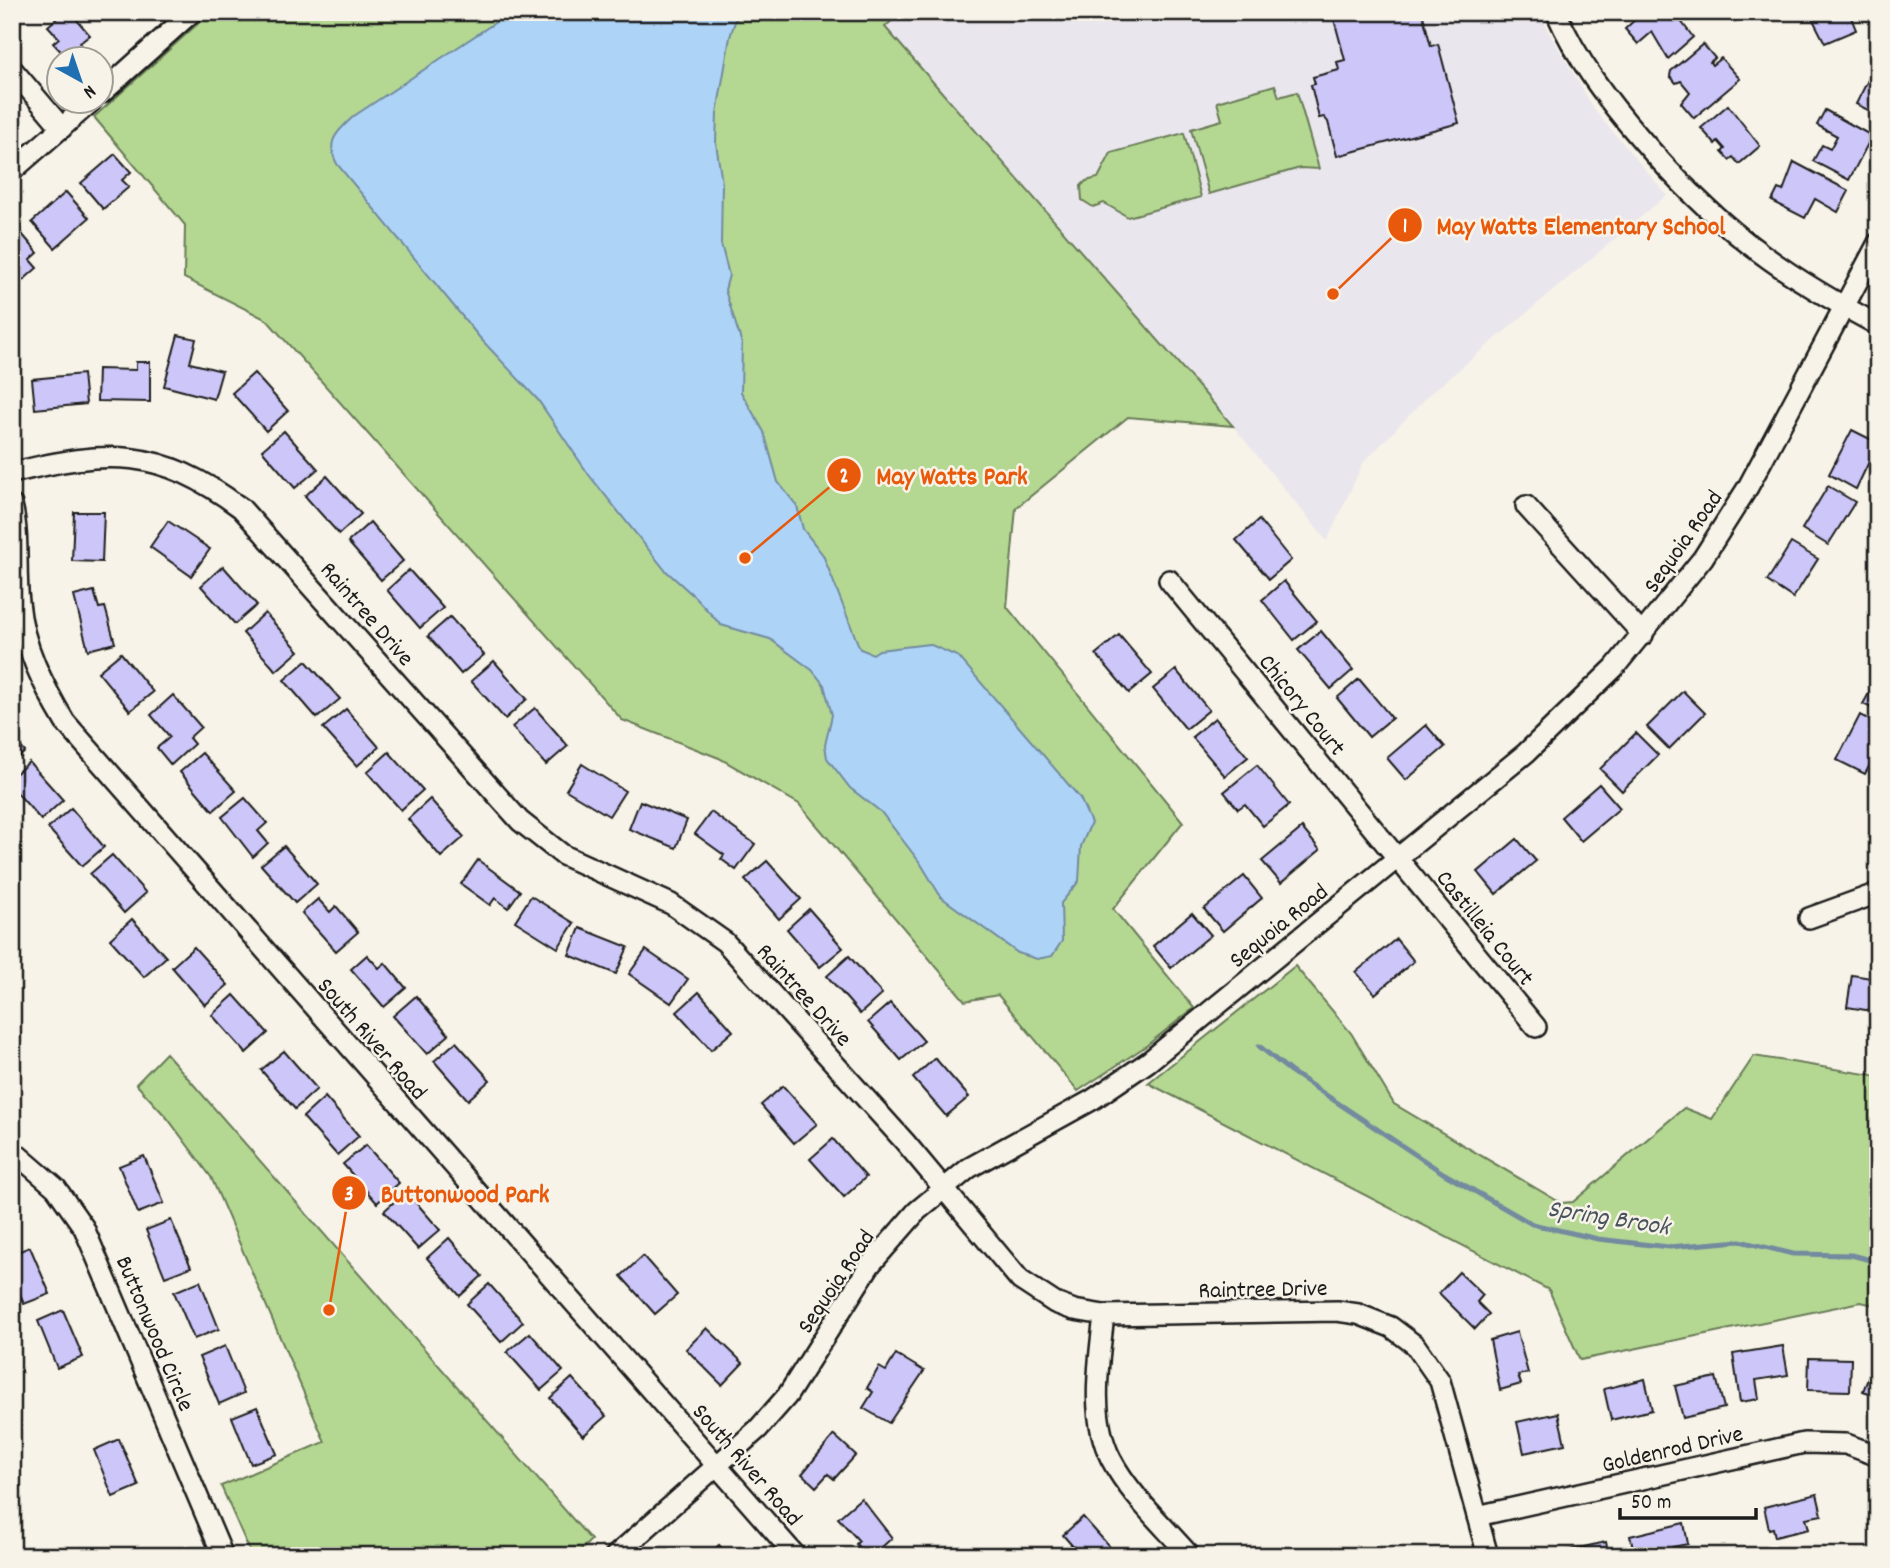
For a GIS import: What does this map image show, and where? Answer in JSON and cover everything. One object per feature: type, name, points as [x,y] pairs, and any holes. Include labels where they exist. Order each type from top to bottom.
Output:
[{"type":"street","points":[[116,80],[192,12]]},
{"type":"street","points":[[1556,12],[1573,49],[1608,102],[1696,200],[1756,251],[1844,307],[1878,325]]},
{"type":"street","points":[[12,69],[62,128]]},
{"type":"street","points":[[12,171],[75,116]]},
{"type":"street","name":"Sequoia Road","points":[[615,1556],[717,1466],[788,1396],[870,1265],[917,1211],[969,1168],[1092,1100],[1148,1062],[1398,859],[1563,720],[1643,635],[1703,558],[1748,487],[1878,243]]},
{"type":"street","name":"Raintree Drive","points":[[12,473],[90,456],[135,457],[200,480],[242,508],[520,821],[563,855],[671,904],[712,930],[944,1188],[1020,1280],[1055,1303],[1074,1310],[1104,1315],[1337,1311],[1358,1314],[1391,1327],[1415,1345],[1440,1381],[1488,1556]]},
{"type":"street","name":"South River Road","points":[[12,505],[23,628],[39,675],[65,722],[796,1556]]},
{"type":"street","points":[[1526,506],[1643,635]]},
{"type":"street","name":"Chicory Court","points":[[1170,580],[1398,859]]},
{"type":"street","name":"Castilleia Court","points":[[1398,859],[1536,1027]]},
{"type":"street","points":[[1810,918],[1878,893]]},
{"type":"street","name":"Buttonwood Circle","points":[[12,1150],[56,1188],[84,1228],[223,1556]]},
{"type":"street","points":[[1104,1315],[1098,1397],[1104,1440],[1121,1474],[1190,1556]]},
{"type":"street","name":"Goldenrod Drive","points":[[1477,1516],[1804,1443],[1846,1444],[1878,1456]]},
{"type":"shaded area","points":[[901,12],[1541,12],[1547,29],[1596,112],[1667,195],[1431,393],[1363,463],[1327,541],[1233,426],[885,26]]},
{"type":"green space","points":[[211,12],[901,12],[885,27],[1233,426],[1128,417],[1016,508],[1007,607],[1183,822],[1113,909],[1194,1008],[1146,1046],[1078,1091],[998,995],[965,1001],[799,804],[719,758],[622,720],[267,320],[184,278],[185,225],[94,117],[116,116],[116,97]]},
{"type":"green space","points":[[1275,85],[1279,97],[1297,92],[1319,169],[1300,168],[1209,194],[1191,129],[1222,120],[1217,102]]},
{"type":"green space","points":[[1184,133],[1201,197],[1128,217],[1104,203],[1093,207],[1082,200],[1081,186],[1086,181],[1098,178],[1111,153]]},
{"type":"green space","points":[[1295,966],[1351,1033],[1394,1104],[1561,1203],[1573,1202],[1684,1108],[1712,1119],[1754,1056],[1878,1076],[1878,1306],[1861,1302],[1580,1360],[1549,1290],[1148,1083]]},
{"type":"green space","points":[[166,1053],[591,1540],[575,1556],[252,1556],[221,1486],[325,1442],[211,1177],[168,1119],[136,1084]]},
{"type":"water","points":[[511,12],[738,12],[730,37],[717,113],[716,143],[722,183],[721,244],[729,275],[725,290],[742,344],[741,392],[764,432],[778,482],[797,506],[803,529],[823,555],[860,649],[873,654],[879,650],[929,644],[959,657],[1080,798],[1091,823],[1081,846],[1079,881],[1061,903],[1062,941],[1052,956],[1037,959],[1018,953],[941,897],[921,864],[881,812],[850,788],[827,758],[825,745],[832,715],[824,685],[812,670],[770,639],[721,625],[665,570],[589,475],[538,400],[480,338],[337,164],[332,149],[335,137],[354,116]]},
{"type":"building","points":[[64,12],[70,12],[90,35],[80,43],[82,46],[56,46],[53,43],[59,38],[48,26]]},
{"type":"building","points":[[1332,12],[1422,12],[1431,46],[1438,44],[1459,123],[1337,156],[1328,122],[1324,117],[1319,118],[1311,85],[1315,84],[1313,77],[1339,70],[1337,62],[1345,60]]},
{"type":"building","points":[[1643,12],[1674,12],[1693,37],[1668,59],[1652,32],[1638,44],[1625,29]]},
{"type":"building","points":[[1809,12],[1841,12],[1842,15],[1849,12],[1856,30],[1825,43]]},
{"type":"building","points":[[1703,44],[1715,58],[1710,62],[1712,65],[1721,58],[1740,79],[1694,118],[1681,103],[1690,92],[1681,81],[1676,83],[1670,76],[1671,71]]},
{"type":"building","points":[[1874,68],[1878,70],[1878,115],[1856,104]]},
{"type":"building","points":[[1728,105],[1760,146],[1739,164],[1733,157],[1729,160],[1718,141],[1715,144],[1701,128]]},
{"type":"building","points":[[1825,110],[1872,136],[1849,180],[1813,161],[1822,145],[1830,149],[1837,136],[1817,125]]},
{"type":"building","points":[[115,154],[131,172],[122,180],[129,187],[103,209],[81,183]]},
{"type":"building","points":[[1794,162],[1849,191],[1838,212],[1815,199],[1805,218],[1772,201],[1778,189],[1783,191]]},
{"type":"building","points":[[66,192],[89,218],[55,248],[32,222]]},
{"type":"building","points":[[22,234],[38,253],[30,260],[37,268],[12,290],[12,243]]},
{"type":"building","points":[[178,335],[196,339],[190,363],[222,371],[214,399],[164,386]]},
{"type":"building","points":[[136,362],[150,362],[150,402],[97,401],[98,369],[136,370]]},
{"type":"building","points":[[254,373],[288,411],[266,431],[232,393]]},
{"type":"building","points":[[83,374],[86,404],[35,409],[32,379]]},
{"type":"building","points":[[1852,430],[1878,443],[1856,489],[1829,474]]},
{"type":"building","points":[[284,431],[318,469],[295,488],[262,450]]},
{"type":"building","points":[[327,476],[361,514],[339,534],[305,496]]},
{"type":"building","points":[[1828,486],[1855,502],[1828,545],[1802,529]]},
{"type":"building","points":[[74,512],[104,512],[102,562],[72,561]]},
{"type":"building","points":[[1259,520],[1291,560],[1269,579],[1236,540]]},
{"type":"building","points":[[168,521],[210,549],[191,576],[150,547]]},
{"type":"building","points":[[370,522],[403,561],[381,580],[348,542]]},
{"type":"building","points":[[1791,543],[1818,559],[1793,598],[1767,581]]},
{"type":"building","points":[[223,566],[257,605],[235,624],[201,586]]},
{"type":"building","points":[[409,570],[443,608],[420,628],[387,590]]},
{"type":"building","points":[[1284,581],[1317,621],[1294,640],[1262,600]]},
{"type":"building","points":[[94,591],[99,608],[105,607],[115,643],[88,650],[74,596]]},
{"type":"building","points":[[265,613],[299,651],[276,671],[243,633]]},
{"type":"building","points":[[450,617],[484,655],[461,674],[428,636]]},
{"type":"building","points":[[1321,631],[1353,670],[1331,689],[1298,650]]},
{"type":"building","points":[[1119,635],[1152,674],[1129,693],[1096,654]]},
{"type":"building","points":[[121,653],[153,692],[130,711],[98,672]]},
{"type":"building","points":[[306,661],[340,699],[317,718],[284,680]]},
{"type":"building","points":[[494,661],[527,699],[505,719],[471,681]]},
{"type":"building","points":[[1176,670],[1209,710],[1186,729],[1153,689]]},
{"type":"building","points":[[1878,677],[1878,711],[1863,704]]},
{"type":"building","points":[[1359,679],[1392,718],[1369,737],[1337,698]]},
{"type":"building","points":[[1683,691],[1705,713],[1669,749],[1647,727]]},
{"type":"building","points":[[173,695],[201,727],[189,738],[194,744],[171,765],[157,748],[170,737],[151,715]]},
{"type":"building","points":[[535,708],[568,746],[546,765],[512,727]]},
{"type":"building","points":[[346,709],[379,747],[357,766],[323,728]]},
{"type":"building","points":[[1860,715],[1878,724],[1878,750],[1865,774],[1837,760]]},
{"type":"building","points":[[1215,718],[1248,757],[1225,776],[1192,737]]},
{"type":"building","points":[[1426,725],[1445,747],[1406,780],[1387,758]]},
{"type":"building","points":[[1636,733],[1658,755],[1622,791],[1600,769]]},
{"type":"building","points":[[12,737],[25,752],[12,763]]},
{"type":"building","points":[[389,752],[423,790],[401,810],[367,772]]},
{"type":"building","points":[[202,753],[236,791],[213,811],[180,772]]},
{"type":"building","points":[[29,762],[63,800],[41,820],[12,787],[12,777]]},
{"type":"building","points":[[582,764],[625,791],[609,816],[566,790]]},
{"type":"building","points":[[1257,765],[1289,805],[1263,826],[1245,804],[1238,809],[1224,792]]},
{"type":"building","points":[[1599,784],[1620,808],[1581,841],[1561,817]]},
{"type":"building","points":[[245,798],[267,823],[258,831],[268,843],[253,857],[222,817]]},
{"type":"building","points":[[430,799],[464,837],[441,857],[408,819]]},
{"type":"building","points":[[640,801],[687,820],[676,848],[629,829]]},
{"type":"building","points":[[71,808],[104,847],[82,866],[48,828]]},
{"type":"building","points":[[711,812],[755,844],[736,870],[721,859],[724,855],[695,834]]},
{"type":"building","points":[[1302,828],[1320,850],[1281,883],[1262,861]]},
{"type":"building","points":[[1517,839],[1536,861],[1496,894],[1478,872]]},
{"type":"building","points":[[284,846],[317,884],[295,903],[261,865]]},
{"type":"building","points":[[112,855],[146,893],[124,913],[90,874]]},
{"type":"building","points":[[478,860],[520,891],[508,908],[495,898],[490,905],[461,884]]},
{"type":"building","points":[[767,861],[801,899],[779,919],[745,880]]},
{"type":"building","points":[[1244,876],[1262,898],[1223,931],[1204,909]]},
{"type":"building","points":[[531,896],[574,923],[558,948],[515,921]]},
{"type":"building","points":[[318,899],[330,912],[336,906],[358,932],[336,951],[302,913]]},
{"type":"building","points":[[809,909],[843,948],[820,967],[787,929]]},
{"type":"building","points":[[1192,913],[1211,935],[1171,968],[1153,946]]},
{"type":"building","points":[[132,919],[166,957],[144,977],[110,939]]},
{"type":"building","points":[[580,928],[628,947],[616,974],[569,955]]},
{"type":"building","points":[[1396,939],[1414,961],[1375,994],[1356,972]]},
{"type":"building","points":[[194,947],[228,985],[205,1005],[172,967]]},
{"type":"building","points":[[646,950],[688,979],[671,1003],[629,974]]},
{"type":"building","points":[[367,955],[379,968],[385,963],[406,988],[384,1007],[351,969]]},
{"type":"building","points":[[849,956],[882,994],[860,1014],[827,976]]},
{"type":"building","points":[[1852,975],[1878,979],[1878,1012],[1847,1007]]},
{"type":"building","points":[[699,992],[733,1031],[711,1050],[677,1012]]},
{"type":"building","points":[[234,995],[268,1033],[246,1053],[212,1015]]},
{"type":"building","points":[[416,996],[449,1035],[427,1054],[393,1016]]},
{"type":"building","points":[[890,1003],[924,1041],[901,1060],[868,1022]]},
{"type":"building","points":[[456,1042],[490,1080],[468,1100],[434,1061]]},
{"type":"building","points":[[284,1051],[317,1089],[295,1109],[261,1070]]},
{"type":"building","points":[[935,1058],[969,1097],[946,1116],[913,1078]]},
{"type":"building","points":[[783,1086],[817,1124],[794,1143],[761,1105]]},
{"type":"building","points":[[325,1097],[359,1136],[337,1155],[303,1117]]},
{"type":"building","points":[[833,1139],[866,1177],[844,1197],[810,1159]]},
{"type":"building","points":[[366,1145],[399,1183],[377,1203],[343,1164]]},
{"type":"building","points":[[144,1156],[164,1203],[138,1213],[119,1166]]},
{"type":"building","points":[[406,1191],[440,1230],[418,1249],[384,1211]]},
{"type":"building","points":[[171,1220],[191,1267],[165,1277],[146,1230]]},
{"type":"building","points":[[449,1238],[482,1276],[460,1296],[427,1258]]},
{"type":"building","points":[[30,1247],[50,1294],[24,1304],[12,1275],[12,1254]]},
{"type":"building","points":[[643,1256],[677,1295],[655,1314],[621,1276]]},
{"type":"building","points":[[1459,1272],[1483,1295],[1477,1302],[1489,1314],[1475,1329],[1439,1293]]},
{"type":"building","points":[[200,1281],[219,1329],[194,1339],[174,1292]]},
{"type":"building","points":[[489,1284],[523,1322],[501,1342],[467,1304]]},
{"type":"building","points":[[63,1310],[83,1357],[57,1368],[38,1321]]},
{"type":"building","points":[[707,1328],[743,1363],[722,1385],[686,1349]]},
{"type":"building","points":[[1517,1332],[1528,1373],[1518,1375],[1521,1384],[1500,1390],[1490,1340]]},
{"type":"building","points":[[530,1333],[563,1371],[541,1390],[507,1352]]},
{"type":"building","points":[[225,1346],[244,1393],[219,1404],[199,1357]]},
{"type":"building","points":[[1783,1346],[1788,1375],[1756,1380],[1759,1399],[1740,1402],[1733,1354]]},
{"type":"building","points":[[896,1354],[924,1371],[889,1423],[863,1408],[873,1392],[867,1388],[879,1367],[886,1371]]},
{"type":"building","points":[[1809,1358],[1851,1359],[1850,1391],[1808,1390]]},
{"type":"building","points":[[1874,1364],[1878,1365],[1878,1397],[1863,1391]]},
{"type":"building","points":[[1716,1377],[1724,1408],[1683,1418],[1675,1386]]},
{"type":"building","points":[[572,1378],[606,1416],[583,1436],[550,1398]]},
{"type":"building","points":[[1645,1379],[1652,1410],[1611,1420],[1604,1389]]},
{"type":"building","points":[[257,1407],[277,1454],[251,1464],[232,1417]]},
{"type":"building","points":[[1558,1413],[1565,1444],[1524,1453],[1517,1422]]},
{"type":"building","points":[[834,1435],[856,1455],[834,1479],[828,1474],[816,1487],[802,1474]]},
{"type":"building","points":[[119,1439],[139,1486],[113,1497],[94,1450]]},
{"type":"building","points":[[1817,1494],[1822,1515],[1806,1518],[1809,1529],[1775,1537],[1773,1528],[1769,1529],[1764,1507]]},
{"type":"building","points":[[861,1498],[892,1538],[872,1556],[866,1556],[856,1544],[859,1541],[838,1518]]},
{"type":"building","points":[[1083,1517],[1116,1556],[1081,1556],[1063,1535]]},
{"type":"building","points":[[1684,1523],[1688,1544],[1672,1547],[1674,1556],[1635,1556],[1630,1536]]},
{"type":"building","points":[[1606,1542],[1609,1556],[1552,1556],[1552,1554]]},
{"type":"building","points":[[719,1545],[729,1556],[707,1556]]},
{"type":"waterway","name":"Spring Brook","points":[[1259,1046],[1290,1071],[1443,1173],[1532,1224],[1598,1239],[1669,1247],[1740,1241],[1793,1254],[1851,1255],[1878,1262]]},
{"type":"place","name":"May Watts Elementary School","points":[[1333,294]]},
{"type":"place","name":"May Watts Park","points":[[745,558]]},
{"type":"place","name":"Buttonwood Park","points":[[329,1310]]}]
